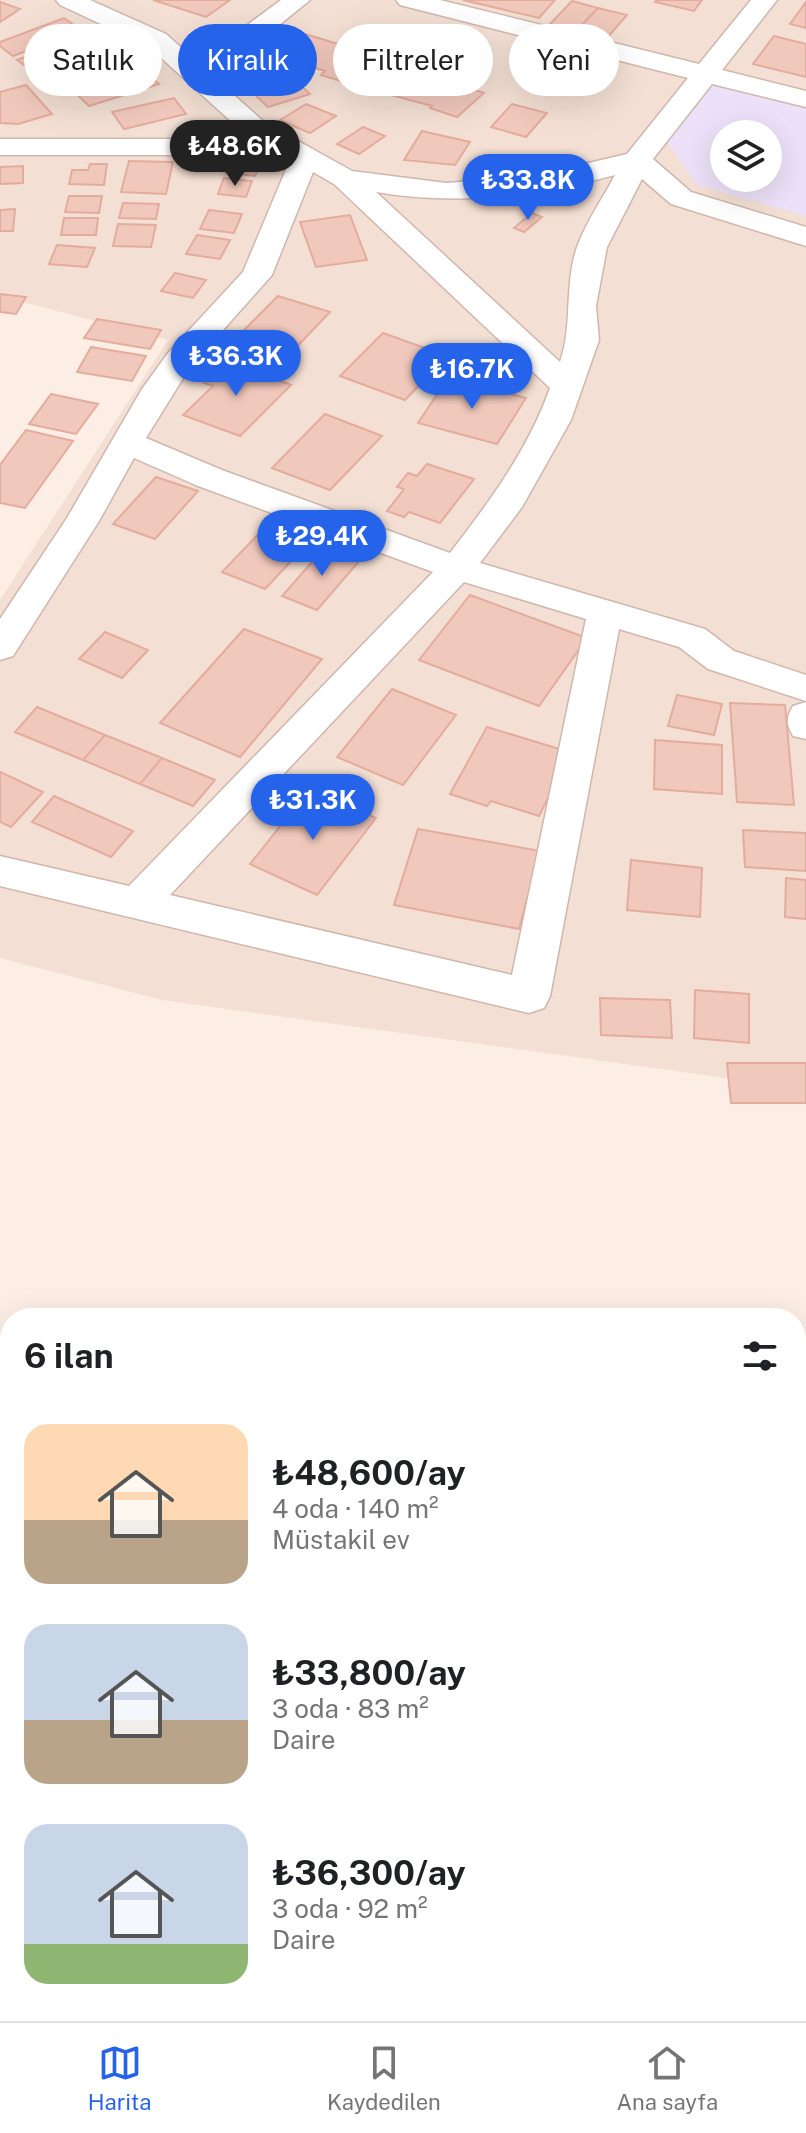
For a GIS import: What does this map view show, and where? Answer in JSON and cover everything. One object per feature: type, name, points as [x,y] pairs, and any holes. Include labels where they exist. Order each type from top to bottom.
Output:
[{"type":"street","points":[[69,0],[157,40],[178,60]]},
{"type":"street","points":[[265,24],[297,0]]},
{"type":"street","points":[[409,0],[806,99]]},
{"type":"street","points":[[137,904],[457,568],[510,499],[555,420],[583,340],[581,306],[592,247],[637,160],[702,74],[764,0]]},
{"type":"street","points":[[218,96],[254,128],[344,178],[567,386]]},
{"type":"street","points":[[0,147],[172,147],[254,128]]},
{"type":"street","points":[[0,647],[129,443],[153,396],[179,360],[257,275],[306,155]]},
{"type":"street","points":[[344,178],[419,190],[525,188],[588,176],[637,160]]},
{"type":"street","points":[[637,160],[681,198],[806,237]]},
{"type":"street","points":[[129,443],[210,478],[457,568],[692,638],[721,660],[806,688]]},
{"type":"street","points":[[0,871],[529,996],[605,611]]},
{"type":"street","points":[[806,715],[806,726]]},
{"type":"shaded area","points":[[0,0],[806,0],[806,1089],[162,1000],[0,958],[0,600],[168,340],[0,296]]},
{"type":"shaded area","points":[[720,78],[806,99],[806,216],[722,192],[782,192],[782,120],[710,120],[710,189],[697,185],[662,135]]},
{"type":"building","points":[[153,0],[230,0],[206,17]]},
{"type":"building","points":[[463,0],[555,0],[539,18]]},
{"type":"building","points":[[702,0],[694,11],[655,2]]},
{"type":"building","points":[[572,1],[598,8],[583,24],[550,24]]},
{"type":"building","points":[[0,2],[20,9],[0,22]]},
{"type":"building","points":[[806,2],[806,28],[790,24]]},
{"type":"building","points":[[598,8],[627,15],[619,24],[583,24]]},
{"type":"building","points":[[64,18],[72,24],[48,24]]},
{"type":"building","points":[[24,33],[24,52],[13,56],[0,46],[0,42]]},
{"type":"building","points":[[774,36],[806,44],[806,77],[753,64]]},
{"type":"building","points":[[317,38],[333,42],[333,79],[321,75],[325,71],[317,69]]},
{"type":"building","points":[[24,86],[24,96],[36,96],[52,114],[18,124],[0,123],[0,92]]},
{"type":"building","points":[[79,96],[121,96],[89,106]]},
{"type":"building","points":[[256,96],[304,96],[268,107]]},
{"type":"building","points":[[395,96],[481,96],[457,117],[430,108],[432,106]]},
{"type":"building","points":[[174,98],[186,114],[124,129],[112,112]]},
{"type":"building","points":[[306,104],[336,116],[310,133],[280,120]]},
{"type":"building","points":[[512,104],[547,113],[526,137],[491,127]]},
{"type":"building","points":[[363,127],[385,136],[359,154],[337,144]]},
{"type":"building","points":[[422,131],[470,142],[455,165],[404,160]]},
{"type":"building","points":[[235,156],[263,159],[255,176],[226,173]]},
{"type":"building","points":[[129,161],[173,162],[166,194],[121,192]]},
{"type":"building","points":[[90,164],[107,164],[104,185],[69,184],[72,170],[88,170]]},
{"type":"building","points":[[23,166],[23,183],[0,184],[0,167]]},
{"type":"building","points":[[224,178],[252,181],[246,197],[218,194]]},
{"type":"building","points":[[69,196],[102,196],[99,213],[65,212]]},
{"type":"building","points":[[123,203],[159,204],[156,219],[119,218]]},
{"type":"building","points":[[15,209],[13,231],[0,231],[0,210]]},
{"type":"building","points":[[209,210],[242,214],[234,233],[200,229]]},
{"type":"building","points":[[532,213],[542,217],[524,232],[514,228]]},
{"type":"building","points":[[350,215],[367,260],[316,267],[300,222]]},
{"type":"building","points":[[64,218],[98,218],[96,235],[61,235]]},
{"type":"building","points":[[118,224],[156,225],[151,247],[113,246]]},
{"type":"building","points":[[197,235],[230,240],[220,259],[186,254]]},
{"type":"building","points":[[57,245],[95,248],[87,267],[49,264]]},
{"type":"building","points":[[175,273],[206,280],[193,298],[161,291]]},
{"type":"building","points":[[0,294],[26,297],[16,314],[0,312]]},
{"type":"building","points":[[278,296],[330,312],[287,357],[235,339]]},
{"type":"building","points":[[97,319],[161,330],[150,349],[84,338]]},
{"type":"building","points":[[383,333],[447,356],[405,400],[340,376]]},
{"type":"building","points":[[91,347],[146,356],[132,381],[77,372]]},
{"type":"building","points":[[227,361],[291,385],[240,436],[183,415],[213,386],[204,383]]},
{"type":"building","points":[[448,378],[526,398],[497,444],[418,423]]},
{"type":"building","points":[[51,394],[98,404],[76,434],[29,424]]},
{"type":"building","points":[[325,414],[382,436],[330,490],[272,468]]},
{"type":"building","points":[[26,430],[73,441],[25,508],[0,503],[0,465]]},
{"type":"building","points":[[427,464],[474,479],[440,523],[409,512],[404,517],[387,511],[404,489],[397,487],[408,473],[417,476]]},
{"type":"building","points":[[156,477],[198,491],[155,539],[113,524]]},
{"type":"building","points":[[269,523],[311,540],[265,589],[222,572]]},
{"type":"building","points":[[327,545],[361,559],[317,610],[282,596]]},
{"type":"building","points":[[470,595],[587,638],[539,706],[419,660]]},
{"type":"building","points":[[244,629],[322,659],[240,757],[160,723]]},
{"type":"building","points":[[105,632],[148,650],[122,678],[79,659]]},
{"type":"building","points":[[392,689],[456,715],[403,785],[337,757]]},
{"type":"building","points":[[677,695],[722,704],[714,735],[668,726]]},
{"type":"building","points":[[730,703],[785,705],[794,805],[737,802]]},
{"type":"building","points":[[37,707],[105,735],[83,760],[15,732]]},
{"type":"building","points":[[487,727],[566,751],[558,778],[539,816],[491,801],[487,806],[450,794]]},
{"type":"building","points":[[105,735],[162,758],[140,784],[83,760]]},
{"type":"building","points":[[655,740],[722,745],[722,794],[654,789]]},
{"type":"building","points":[[162,758],[215,780],[193,806],[140,784]]},
{"type":"building","points":[[0,772],[43,792],[11,827],[0,822]]},
{"type":"building","points":[[309,790],[376,818],[317,895],[250,864]]},
{"type":"building","points":[[54,796],[133,831],[111,857],[32,822]]},
{"type":"building","points":[[418,829],[540,851],[519,929],[394,905]]},
{"type":"building","points":[[743,830],[806,833],[806,871],[745,867]]},
{"type":"building","points":[[631,860],[702,868],[700,917],[627,910]]},
{"type":"building","points":[[786,878],[806,880],[806,919],[785,917]]},
{"type":"building","points":[[695,990],[749,994],[749,1043],[694,1038]]},
{"type":"building","points":[[600,998],[670,1000],[672,1038],[601,1035]]},
{"type":"building","points":[[727,1063],[806,1063],[806,1103],[731,1103]]}]
